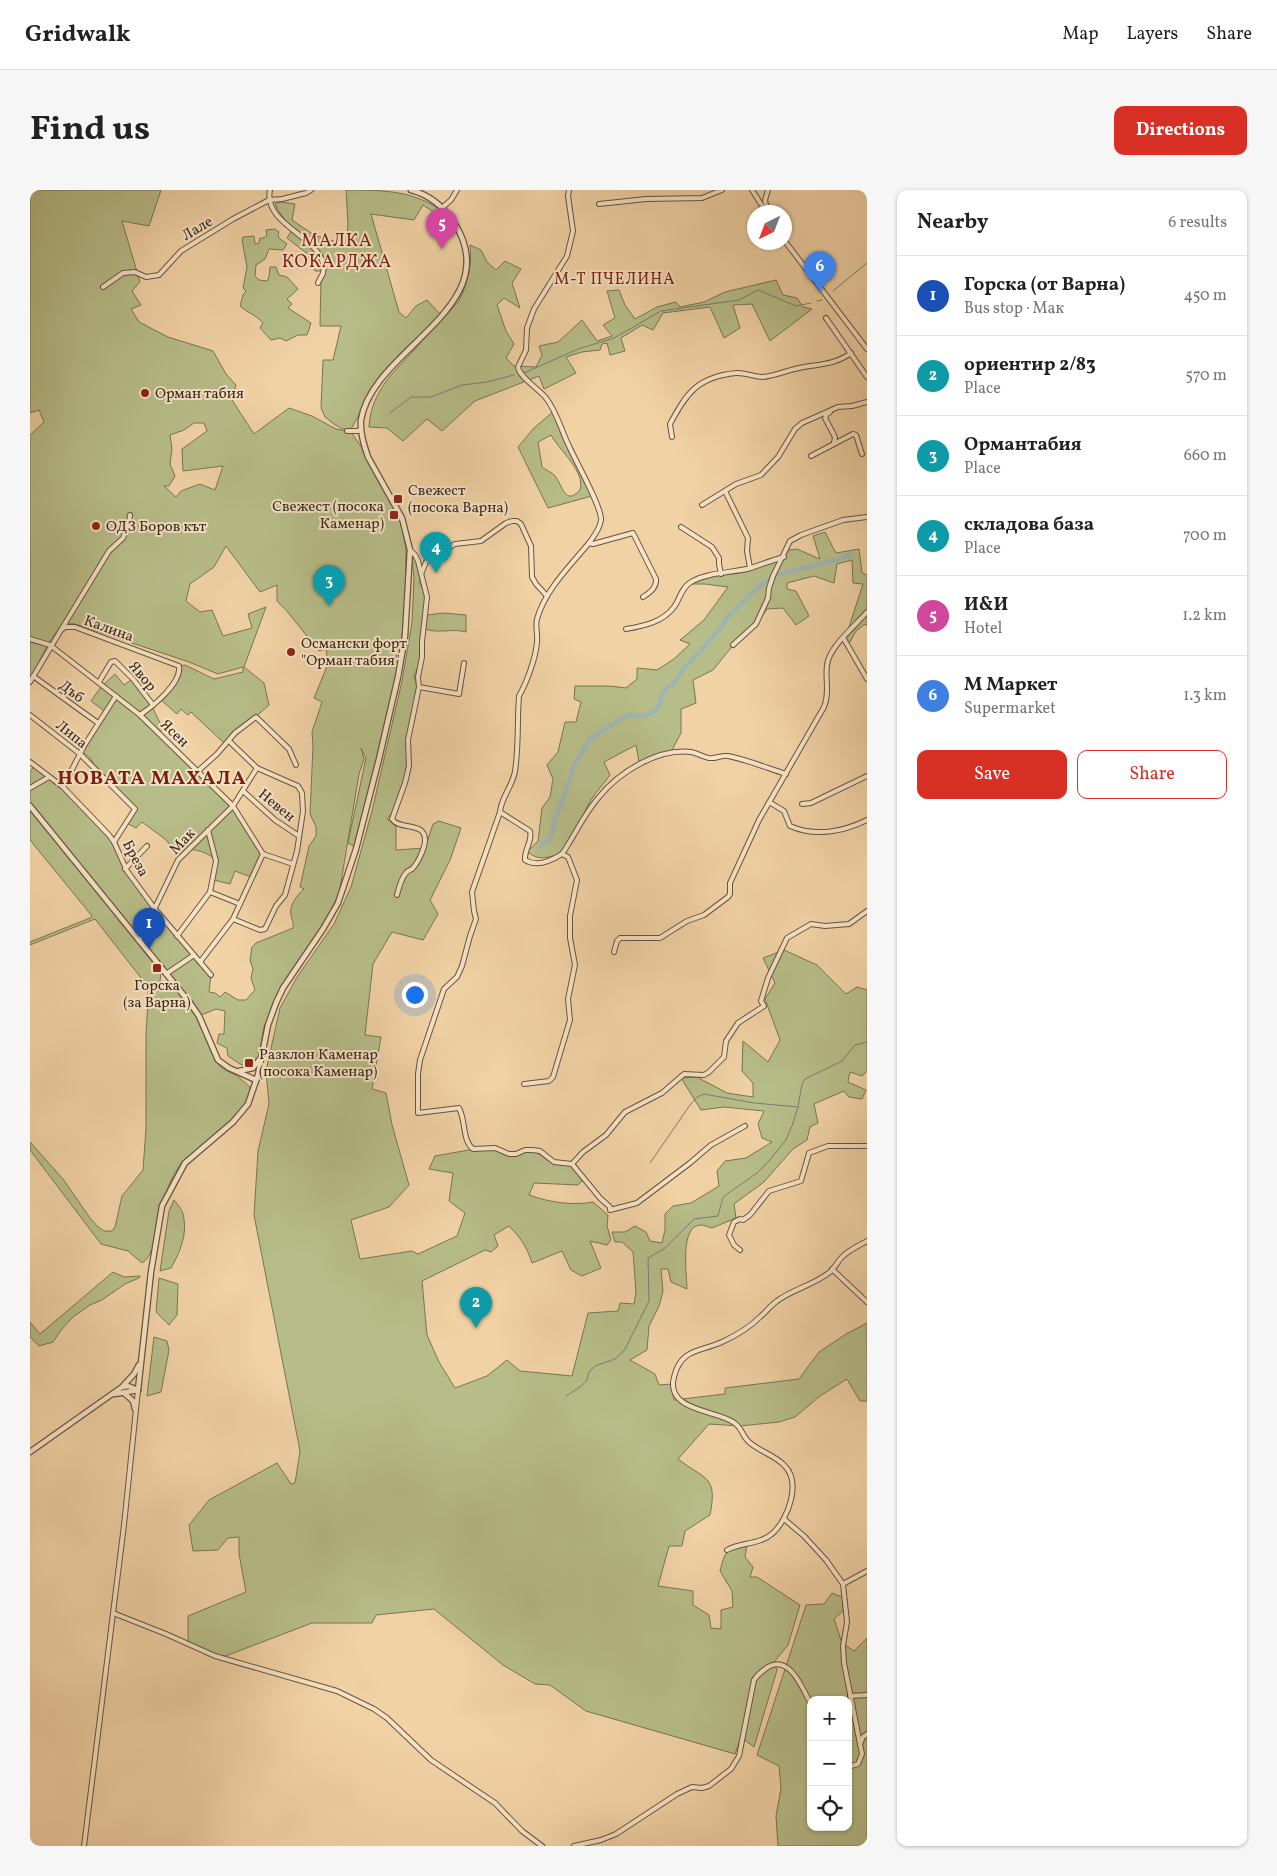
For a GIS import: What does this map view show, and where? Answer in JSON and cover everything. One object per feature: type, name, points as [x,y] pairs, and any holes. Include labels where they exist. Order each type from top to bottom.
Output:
[{"type":"street","points":[[270,190],[269,200],[278,217],[288,227],[312,244],[318,254],[323,273],[318,283]]},
{"type":"street","name":"Лале","points":[[103,287],[124,273],[135,272],[146,277],[159,275],[181,252],[234,219],[269,200],[282,199],[311,190]]},
{"type":"street","points":[[84,1846],[113,1613],[150,1272],[162,1206],[186,1163],[243,1111],[248,1104],[254,1088],[268,1025],[276,1004],[294,972],[332,915],[342,892],[356,849],[398,677],[405,636],[410,550],[402,518],[368,457],[361,429],[365,407],[371,392],[447,310],[459,293],[466,268],[466,253],[463,240],[443,207],[433,199],[411,190]]},
{"type":"street","points":[[443,207],[451,200],[457,190]]},
{"type":"street","points":[[569,190],[568,196],[573,231],[567,256],[542,294],[530,318],[527,328],[526,350],[518,369],[551,406],[591,490],[601,518],[598,530],[547,596],[537,620],[538,638],[536,653],[519,696],[514,778],[502,802],[472,892],[476,919],[462,966],[456,977],[444,989],[420,1060],[418,1113],[459,1108],[466,1138],[469,1146],[473,1149],[496,1148],[509,1154],[532,1150],[540,1152],[554,1162],[572,1164],[610,1207],[610,1210],[636,1203],[690,1163],[710,1145],[745,1126]]},
{"type":"street","points":[[599,204],[646,199],[702,198],[709,192],[722,190]]},
{"type":"street","points":[[752,190],[762,205]]},
{"type":"street","points":[[766,205],[765,200],[768,190]]},
{"type":"street","points":[[792,250],[867,350]]},
{"type":"street","points":[[826,318],[867,377]]},
{"type":"street","points":[[672,437],[670,424],[682,402],[692,389],[704,382],[737,373],[760,376],[771,375],[789,369],[823,365],[839,361],[851,353]]},
{"type":"street","points":[[702,505],[736,484],[761,475],[778,457],[798,425],[842,406],[852,406],[867,402]]},
{"type":"street","points":[[834,409],[825,418],[835,437],[834,443]]},
{"type":"street","points":[[347,431],[358,432],[361,429]]},
{"type":"street","points":[[811,456],[853,434],[856,435],[862,454]]},
{"type":"street","points":[[725,491],[748,538],[747,551],[750,568]]},
{"type":"street","points":[[61,630],[109,551],[123,538],[130,523],[130,515]]},
{"type":"street","points":[[733,645],[756,624],[768,598],[773,576],[784,557],[790,541],[801,535],[843,520],[867,517]]},
{"type":"street","points":[[422,574],[426,562],[455,544],[481,541],[506,523],[517,521],[521,524],[531,546],[532,576],[536,584],[547,596]]},
{"type":"street","points":[[681,527],[712,547],[719,558],[721,574]]},
{"type":"street","points":[[589,543],[593,544],[633,533],[656,579],[655,585],[650,592],[643,597]]},
{"type":"street","points":[[397,895],[405,873],[413,868],[422,853],[426,841],[424,834],[419,828],[399,824],[392,819],[403,792],[409,766],[408,740],[419,687],[418,677],[422,657],[427,597],[416,555],[410,550]]},
{"type":"street","points":[[626,629],[645,626],[656,621],[675,607],[684,587],[692,581],[706,576],[750,568],[784,557]]},
{"type":"street","points":[[614,952],[617,941],[620,938],[660,938],[687,921],[704,915],[728,897],[730,894],[730,883],[759,820],[828,698],[826,666],[828,658],[867,612]]},
{"type":"street","name":"Калина","points":[[30,682],[50,645],[61,630],[65,627],[75,627],[179,666],[179,671],[164,696],[153,705]]},
{"type":"street","points":[[844,638],[867,679]]},
{"type":"street","points":[[30,639],[50,645]]},
{"type":"street","name":"Ясен","points":[[50,645],[140,715],[198,770],[233,806],[263,854]]},
{"type":"street","name":"Явор","points":[[99,682],[113,660],[133,679],[153,705]]},
{"type":"street","points":[[419,687],[459,694],[464,662]]},
{"type":"street","name":"Дъб","points":[[33,676],[98,723]]},
{"type":"street","points":[[63,786],[98,723],[116,696]]},
{"type":"street","points":[[140,715],[153,705]]},
{"type":"street","name":"Липа","points":[[30,716],[80,754],[135,809],[114,842]]},
{"type":"street","points":[[198,770],[235,733],[256,717],[289,749],[296,765]]},
{"type":"street","points":[[229,741],[257,768],[298,786],[302,793],[303,811],[285,895],[276,906],[265,929],[260,930],[233,919]]},
{"type":"street","points":[[500,812],[530,831],[531,838],[524,854],[524,860],[535,864],[562,854],[597,798],[608,786],[621,778],[633,766],[646,760],[676,752],[692,752],[711,758],[728,756],[786,774]]},
{"type":"street","name":"Бреза","points":[[30,762],[63,786],[114,842],[125,869],[177,936],[212,975]]},
{"type":"street","name":"Мак","points":[[139,941],[178,860],[233,806],[257,768]]},
{"type":"street","points":[[802,804],[811,803],[867,776]]},
{"type":"street","points":[[30,788],[49,777]]},
{"type":"street","name":"Невен","points":[[243,791],[275,820],[299,836]]},
{"type":"street","points":[[769,802],[784,811],[790,826],[798,830],[836,831],[847,829],[867,820]]},
{"type":"street","points":[[30,806],[195,1010],[218,1060],[224,1065],[256,1080]]},
{"type":"street","points":[[177,936],[210,892],[216,861],[208,830]]},
{"type":"street","points":[[125,869],[147,846]]},
{"type":"street","points":[[200,962],[233,919],[263,854],[293,864]]},
{"type":"street","points":[[524,1084],[549,1081],[553,1077],[570,1020],[568,998],[575,965],[570,938],[570,916],[577,880],[568,857],[562,854]]},
{"type":"street","points":[[210,892],[240,904]]},
{"type":"street","points":[[572,1164],[583,1152],[606,1135],[625,1112],[662,1093],[684,1074],[704,1075],[724,1057],[726,1041],[738,1023],[764,1006],[761,1002],[768,978],[787,938],[811,924],[826,926],[849,924],[867,911]]},
{"type":"street","points":[[166,974],[194,956]]},
{"type":"street","points":[[236,1071],[243,1072],[253,1068],[261,1056]]},
{"type":"street","points":[[236,1071],[248,1078],[254,1088]]},
{"type":"street","points":[[740,1250],[734,1245],[729,1235],[734,1222],[743,1220],[750,1215],[769,1191],[801,1181],[809,1153],[828,1146],[867,1146]]},
{"type":"street","points":[[727,1550],[733,1546],[763,1539],[774,1532],[788,1510],[792,1488],[788,1471],[784,1464],[744,1438],[743,1430],[732,1420],[704,1412],[680,1401],[675,1393],[673,1379],[681,1361],[686,1355],[722,1342],[740,1332],[760,1317],[775,1302],[794,1290],[818,1280],[832,1269],[849,1251],[867,1241]]},
{"type":"street","points":[[832,1269],[867,1302]]},
{"type":"street","points":[[122,1390],[141,1362]]},
{"type":"street","points":[[30,1452],[109,1396],[128,1386],[138,1390]]},
{"type":"street","points":[[122,1390],[129,1396],[135,1409]]},
{"type":"street","points":[[784,1519],[804,1536],[826,1560],[843,1584],[847,1622],[843,1646],[850,1696],[867,1695]]},
{"type":"street","points":[[843,1584],[867,1571]]},
{"type":"street","points":[[113,1613],[215,1656],[337,1691],[374,1708],[431,1760],[495,1803],[522,1830],[542,1846]]},
{"type":"street","points":[[574,1846],[601,1840],[616,1834],[677,1794],[692,1788],[709,1786],[731,1769],[739,1756],[754,1680],[760,1672],[772,1664],[782,1664],[791,1670],[807,1697]]},
{"type":"street","points":[[852,1706],[862,1754],[861,1761],[852,1766]]},
{"type":"street","points":[[860,1744],[863,1737],[867,1734]]},
{"type":"green space","points":[[30,190],[161,190],[149,226],[122,221],[140,282],[132,291],[141,305],[131,309],[139,322],[168,337],[213,351],[226,374],[236,385],[232,400],[254,434],[289,408],[312,416],[336,429],[351,432],[362,448],[402,523],[406,550],[405,613],[397,673],[355,847],[348,843],[366,758],[361,748],[364,759],[359,774],[339,894],[325,923],[282,986],[264,1027],[259,1055],[254,1063],[247,1066],[228,1056],[227,1048],[217,1043],[219,1034],[224,1034],[225,1011],[216,1009],[199,1016],[30,806],[30,772],[34,766],[63,787],[114,842],[127,871],[155,909],[211,975],[209,992],[215,993],[220,997],[225,992],[238,1000],[246,1000],[255,990],[251,978],[253,969],[250,960],[252,947],[256,943],[293,928],[292,904],[304,889],[300,887],[309,846],[316,836],[316,827],[310,814],[312,732],[322,702],[314,698],[328,664],[326,649],[319,651],[277,601],[277,585],[260,592],[226,546],[214,567],[190,584],[186,601],[200,612],[212,610],[223,636],[252,628],[248,614],[266,607],[244,667],[264,683],[269,705],[225,744],[191,712],[188,715],[181,709],[177,714],[161,700],[179,671],[179,666],[185,665],[214,679],[243,672],[243,667],[218,674],[189,662],[71,624],[60,628],[56,633],[47,646],[30,680],[30,435],[44,422],[39,410],[30,413]],"holes":[[[194,423],[204,423],[207,431],[182,449],[183,471],[223,466],[215,490],[200,484],[181,491],[176,497],[164,486],[169,486],[175,476],[170,464],[172,449],[170,435],[184,430]]]},
{"type":"green space","points":[[346,190],[372,190],[408,195],[431,204],[442,211],[436,214],[423,205],[414,220],[371,214],[399,312],[406,318],[416,306],[427,300],[441,315],[372,387],[351,429],[342,429],[334,424],[325,417],[321,408],[323,360],[333,360],[341,326],[320,326],[321,279],[325,273],[321,260],[310,242],[288,223],[275,204],[281,202],[295,204],[292,220],[314,235],[346,245],[348,224]]},
{"type":"green space","points":[[275,229],[279,232],[279,238],[287,244],[283,250],[269,249],[265,259],[256,265],[255,276],[259,280],[267,281],[270,267],[276,267],[279,275],[287,277],[298,289],[287,299],[292,304],[288,308],[311,323],[307,335],[298,335],[286,341],[280,338],[271,340],[260,328],[263,323],[240,306],[246,291],[243,288],[247,267],[243,237],[254,236],[255,244],[259,243],[260,238],[267,236],[266,230]]},
{"type":"green space","points":[[292,230],[303,238],[316,252],[323,271],[315,271],[307,257],[309,255],[287,238]]},
{"type":"green space","points":[[470,245],[481,250],[487,262],[496,270],[505,261],[521,269],[512,283],[520,308],[504,298],[497,305],[506,331],[514,344],[506,358],[514,366],[536,367],[542,355],[539,346],[558,342],[582,320],[597,341],[612,336],[603,325],[615,318],[607,291],[619,290],[625,305],[635,319],[657,307],[676,302],[680,307],[704,302],[725,292],[776,280],[783,295],[797,298],[803,307],[812,309],[770,341],[752,304],[733,305],[740,328],[724,338],[710,307],[663,313],[653,330],[642,325],[621,338],[625,351],[610,355],[607,343],[602,344],[600,350],[582,352],[566,357],[576,373],[544,389],[539,376],[475,401],[442,431],[427,419],[403,441],[387,428],[369,427],[373,406],[378,394],[390,376],[459,301],[469,274]]},
{"type":"green space","points":[[554,411],[592,496],[548,508],[518,447],[534,428]],"holes":[[[551,435],[571,461],[579,476],[580,490],[575,495],[567,495],[554,475],[542,467],[538,442]]]},
{"type":"green space","points":[[825,532],[836,553],[859,549],[862,573],[867,575],[867,626],[865,624],[856,631],[850,642],[841,639],[848,630],[863,584],[853,583],[852,560],[837,564],[834,583],[814,576],[787,583],[787,589],[796,591],[809,616],[796,625],[783,608],[767,609],[756,625],[739,638],[713,670],[693,680],[696,703],[681,709],[681,733],[671,752],[639,762],[636,745],[604,762],[610,775],[589,803],[575,838],[566,850],[559,854],[542,858],[527,852],[538,841],[542,808],[550,797],[553,779],[547,765],[558,752],[565,722],[576,722],[581,702],[574,699],[575,686],[626,688],[637,679],[637,668],[657,670],[674,659],[690,644],[680,640],[704,620],[728,587],[692,584],[701,578],[783,559],[789,550],[797,549],[820,559],[813,536]]},
{"type":"green space","points":[[415,557],[422,568],[419,583],[429,597],[427,615],[443,613],[466,615],[466,632],[425,629],[423,658],[414,675],[419,693],[408,743],[409,766],[399,804],[387,819],[396,825],[396,850],[425,848],[433,824],[439,821],[461,828],[450,860],[430,900],[438,914],[423,940],[392,932],[373,964],[365,1035],[381,1037],[372,1089],[386,1093],[392,1125],[409,1185],[389,1207],[351,1220],[360,1259],[412,1251],[418,1254],[457,1236],[465,1213],[449,1201],[453,1173],[429,1169],[435,1156],[474,1149],[493,1148],[505,1155],[530,1151],[554,1163],[575,1166],[582,1181],[578,1185],[534,1183],[529,1195],[560,1203],[577,1204],[593,1202],[608,1215],[607,1226],[611,1240],[607,1245],[590,1241],[601,1268],[582,1276],[571,1270],[562,1251],[532,1263],[523,1243],[509,1226],[494,1235],[498,1246],[491,1252],[485,1250],[422,1281],[427,1335],[439,1362],[455,1388],[487,1376],[507,1360],[520,1371],[572,1376],[588,1313],[618,1311],[620,1303],[634,1304],[636,1292],[633,1252],[622,1242],[615,1242],[612,1232],[625,1232],[635,1226],[646,1232],[650,1241],[662,1243],[665,1230],[665,1214],[673,1206],[691,1203],[719,1186],[717,1171],[725,1161],[746,1158],[772,1142],[762,1138],[758,1124],[764,1111],[724,1107],[701,1110],[681,1078],[697,1077],[727,1093],[753,1097],[753,1083],[742,1071],[743,1041],[768,1062],[780,1040],[765,999],[775,983],[763,958],[784,950],[817,965],[846,994],[857,987],[867,990],[867,1071],[862,1076],[850,1072],[848,1082],[866,1090],[862,1099],[849,1097],[844,1091],[814,1104],[818,1123],[810,1127],[807,1140],[793,1149],[764,1182],[734,1204],[736,1218],[712,1228],[701,1225],[694,1227],[687,1242],[687,1289],[671,1282],[668,1269],[661,1269],[663,1291],[659,1306],[649,1326],[647,1350],[630,1360],[655,1374],[659,1385],[671,1384],[674,1400],[725,1394],[725,1388],[799,1379],[819,1352],[867,1323],[867,1401],[860,1401],[847,1379],[820,1396],[795,1417],[779,1422],[740,1426],[709,1424],[678,1459],[702,1475],[711,1485],[712,1502],[710,1515],[685,1531],[682,1546],[669,1546],[658,1586],[693,1591],[693,1605],[709,1615],[711,1628],[721,1629],[721,1610],[733,1607],[732,1591],[720,1571],[722,1564],[725,1555],[731,1549],[747,1544],[745,1557],[753,1567],[750,1577],[757,1577],[800,1605],[788,1645],[774,1662],[777,1670],[754,1747],[741,1737],[735,1754],[586,1711],[550,1685],[535,1684],[503,1665],[434,1609],[376,1615],[372,1623],[312,1623],[223,1657],[188,1642],[188,1616],[246,1592],[239,1554],[239,1537],[228,1538],[218,1550],[193,1551],[189,1525],[209,1500],[277,1463],[291,1484],[295,1483],[300,1451],[254,1215],[258,1151],[269,1104],[266,1071],[280,1008],[297,977],[334,924],[351,887],[372,811],[402,681],[412,623],[414,578],[412,560]]},
{"type":"green space","points":[[115,674],[124,685],[131,680],[151,704],[160,723],[165,727],[158,734],[233,808],[261,854],[251,877],[235,871],[230,884],[214,880],[217,861],[210,855],[186,849],[179,855],[165,839],[142,822],[136,828],[127,823],[135,810],[100,774],[90,758],[83,752],[107,713],[91,701],[101,687]]},
{"type":"green space","points":[[30,809],[161,973],[160,981],[164,984],[170,982],[199,1020],[217,1063],[250,1087],[248,1098],[233,1119],[180,1165],[169,1184],[165,1196],[152,1251],[142,1263],[128,1251],[101,1244],[30,1150],[30,1142],[63,1179],[98,1227],[104,1231],[112,1231],[115,1227],[122,1196],[143,1170],[146,1129],[148,990],[145,983],[95,919],[30,945],[30,942],[92,916],[30,840]]},
{"type":"green space","points":[[174,1200],[181,1208],[183,1214],[184,1236],[171,1268],[160,1271],[169,1211]]},
{"type":"green space","points":[[113,1272],[124,1277],[140,1276],[73,1317],[53,1342],[39,1346],[30,1337],[30,1322],[40,1334]]},
{"type":"green space","points":[[159,1278],[178,1284],[177,1315],[169,1325],[156,1312]]},
{"type":"green space","points":[[154,1337],[167,1341],[169,1350],[161,1392],[147,1396]]},
{"type":"green space","points":[[832,1593],[847,1599],[845,1609],[834,1619],[842,1643],[854,1651],[867,1638],[867,1846],[778,1846],[776,1816],[781,1788],[779,1766],[757,1755],[806,1605],[824,1604]]},
{"type":"waterway","points":[[833,291],[867,263]]},
{"type":"waterway","points":[[524,373],[578,349],[614,338],[661,311],[739,300],[758,290],[796,306],[811,303]]},
{"type":"waterway","points":[[817,301],[822,300]]},
{"type":"waterway","points":[[390,413],[411,397],[431,397],[462,385],[487,382],[514,375]]},
{"type":"waterway","points":[[540,847],[551,838],[555,820],[573,767],[589,740],[624,717],[630,715],[645,716],[655,711],[660,705],[661,698],[666,689],[675,682],[686,666],[722,627],[726,619],[761,585],[777,575],[843,558],[851,554]]},
{"type":"waterway","points":[[566,1396],[587,1380],[589,1372],[595,1366],[615,1359],[624,1351],[649,1301],[648,1258],[664,1249],[694,1219],[718,1216],[723,1197],[757,1173],[786,1140],[798,1107],[802,1084],[805,1079],[842,1061],[855,1045],[867,1042]]},
{"type":"waterway","points":[[650,1163],[690,1105],[697,1097],[704,1094],[754,1103],[798,1107]]},
{"type":"place","name":"И&И","points":[[442,249]]},
{"type":"place","name":"М Маркет","points":[[820,292]]},
{"type":"place","name":"Орман табия","points":[[145,393]]},
{"type":"place","name":"Свежест (посока Варна)","points":[[398,499]]},
{"type":"place","name":"Свежест (посока Каменар)","points":[[394,515]]},
{"type":"place","name":"ОДЗ Боров кът","points":[[96,526]]},
{"type":"place","name":"складова база","points":[[436,573]]},
{"type":"place","name":"Ормантабия","points":[[329,606]]},
{"type":"place","name":"Османски форт \"Орман табия\"","points":[[291,652]]},
{"type":"place","name":"Горска (от Варна)","points":[[149,949]]},
{"type":"place","name":"Горска (за Варна)","points":[[157,968]]},
{"type":"place","name":"Разклон Каменар (посока Каменар)","points":[[249,1063]]},
{"type":"place","name":"ориентир 2/83","points":[[476,1328]]},
{"type":"district","name":"МАЛКА КОКАРДЖА","points":[[337,250]]},
{"type":"district","name":"М-Т ПЧЕЛИНА","points":[[615,278]]},
{"type":"district","name":"НОВАТА МАХАЛА","points":[[152,777]]}]
